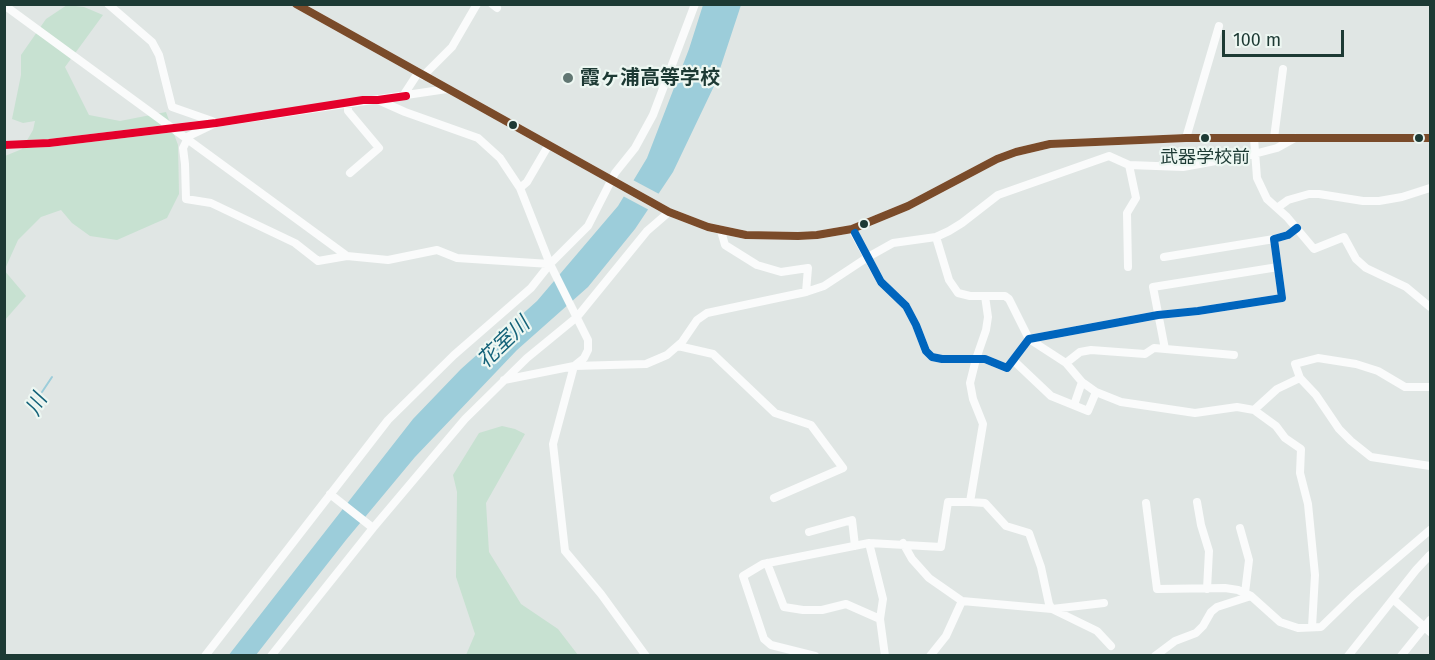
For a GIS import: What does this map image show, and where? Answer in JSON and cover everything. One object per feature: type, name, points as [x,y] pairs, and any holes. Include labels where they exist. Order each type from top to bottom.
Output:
[{"type":"street","points":[[108,4],[152,42],[159,55],[172,107],[216,123]]},
{"type":"street","points":[[296,4],[669,212],[721,231],[775,237],[817,235],[852,228],[908,206],[976,169],[1016,152],[1050,144],[1186,138],[1431,138]]},
{"type":"street","points":[[403,96],[421,75],[452,47],[477,4]]},
{"type":"street","points":[[205,656],[388,420],[454,355],[552,268],[588,226],[611,180],[635,148],[653,114],[695,4]]},
{"type":"street","points":[[4,5],[347,256]]},
{"type":"street","points":[[1186,138],[1219,26]]},
{"type":"street","points":[[1274,138],[1283,69]]},
{"type":"street","points":[[4,145],[49,143],[216,123],[447,89]]},
{"type":"street","points":[[378,100],[478,138],[500,158],[519,188],[552,268],[588,340],[588,350],[584,358],[574,366],[553,444],[565,551],[646,656]]},
{"type":"street","points":[[348,102],[348,111],[379,148],[350,173]]},
{"type":"street","points":[[216,123],[189,136],[183,148],[186,199],[211,203],[295,243],[318,261],[347,256],[388,260],[437,250],[458,258],[552,268]]},
{"type":"street","points":[[1254,138],[1257,178],[1267,199],[1298,228],[1314,249],[1344,237],[1356,259],[1366,268],[1406,287],[1431,307]]},
{"type":"street","points":[[504,380],[574,366],[645,364],[667,355],[678,346],[697,320],[707,313],[806,292],[831,282],[893,243],[936,237],[962,223],[998,195],[1109,156],[1129,165],[1183,167],[1254,154],[1277,148],[1295,138]]},
{"type":"street","points":[[1104,140],[1109,156]]},
{"type":"street","points":[[519,188],[527,182],[548,146]]},
{"type":"street","points":[[1128,267],[1127,213],[1136,198],[1129,165]]},
{"type":"street","points":[[1277,208],[1288,200],[1309,194],[1378,201],[1402,197],[1431,188]]},
{"type":"street","points":[[271,656],[373,528],[465,419],[504,380],[577,317],[647,231],[669,212]]},
{"type":"street","points":[[852,228],[881,282],[906,306],[926,351],[932,357],[985,359],[1007,368],[1029,339],[1158,315],[1282,298],[1274,240]]},
{"type":"street","points":[[1164,257],[1274,240],[1298,228]]},
{"type":"street","points":[[721,231],[725,245],[757,265],[780,272],[807,268],[806,292]]},
{"type":"street","points":[[936,237],[949,280],[957,293],[1005,296],[1009,299],[1029,339],[1066,363],[1082,382],[1096,392],[1121,402],[1195,413],[1237,406],[1254,410],[1301,449],[1300,472],[1308,504],[1315,575],[1312,627]]},
{"type":"street","points":[[1165,349],[1153,287],[1278,267]]},
{"type":"street","points":[[970,502],[984,424],[973,399],[970,383],[987,324],[985,296]]},
{"type":"street","points":[[678,346],[713,354],[775,412],[791,420],[811,425],[843,468],[774,498]]},
{"type":"street","points":[[1066,363],[1080,352],[1091,350],[1145,354],[1154,348],[1234,355]]},
{"type":"street","points":[[1431,387],[1405,387],[1378,371],[1356,364],[1318,358],[1295,364],[1300,378],[1316,395],[1339,429],[1371,457],[1431,466]]},
{"type":"street","points":[[1013,360],[1051,396],[1088,411],[1096,392]]},
{"type":"street","points":[[1254,410],[1277,389],[1300,378]]},
{"type":"street","points":[[1074,405],[1082,382]]},
{"type":"street","points":[[330,494],[373,528]]},
{"type":"street","points":[[815,656],[771,645],[764,639],[742,576],[767,563],[869,543],[903,543],[941,547],[948,502],[985,503],[1006,526],[1029,533],[1052,609],[1097,631],[1112,646]]},
{"type":"street","points":[[1197,502],[1209,551],[1207,588]]},
{"type":"street","points":[[1146,503],[1157,589],[1225,588],[1248,594],[1280,622],[1298,628],[1321,627],[1354,595],[1431,530]]},
{"type":"street","points":[[809,532],[852,520],[855,546]]},
{"type":"street","points":[[1240,528],[1250,560],[1248,594]]},
{"type":"street","points":[[869,543],[883,599],[880,619],[885,656]]},
{"type":"street","points":[[903,543],[912,559],[929,578],[962,601],[1052,609],[1104,603]]},
{"type":"street","points":[[1348,656],[1416,570],[1431,555]]},
{"type":"street","points":[[767,563],[784,607],[822,610],[846,604],[880,619]]},
{"type":"street","points":[[1155,656],[1175,642],[1196,633],[1217,607],[1248,594]]},
{"type":"street","points":[[1394,600],[1429,627],[1401,656]]},
{"type":"street","points":[[930,656],[946,636],[962,601]]},
{"type":"green space","points":[[67,5],[84,7],[103,15],[65,67],[89,115],[120,121],[166,112],[178,145],[179,194],[167,218],[117,240],[90,236],[72,223],[61,210],[41,217],[18,240],[5,269],[5,156],[22,149],[33,130],[35,121],[23,123],[12,119],[21,75],[21,55],[46,19]]},
{"type":"green space","points":[[4,270],[26,296],[5,320],[4,320]]},
{"type":"green space","points":[[502,426],[525,434],[486,503],[489,552],[521,604],[558,629],[578,655],[466,655],[475,634],[456,577],[457,492],[453,475],[479,433]]},
{"type":"water","name":"花室川","points":[[703,5],[741,5],[715,84],[673,172],[635,229],[588,287],[517,350],[415,457],[346,540],[256,655],[228,656],[413,419],[461,369],[537,301],[618,206],[647,158],[689,49]]},
{"type":"pier","points":[[631,179],[661,195],[651,211],[621,195]]},
{"type":"waterway","name":"川","points":[[42,392],[52,377]]},
{"type":"transit line","points":[[296,4],[669,212],[708,227],[746,235],[817,235],[852,229],[908,206],[997,159],[1050,144],[1186,138],[1430,138]]},
{"type":"transit line","points":[[4,145],[49,143],[216,123],[363,100],[406,96]]},
{"type":"transit line","points":[[855,233],[881,282],[906,306],[926,351],[932,357],[985,359],[1007,368],[1029,339],[1158,315],[1282,298],[1274,239],[1288,235],[1297,228]]},
{"type":"place","name":"霞ヶ浦高等学校","points":[[568,78]]},
{"type":"place","name":"武器学校前","points":[[1205,138]]}]
